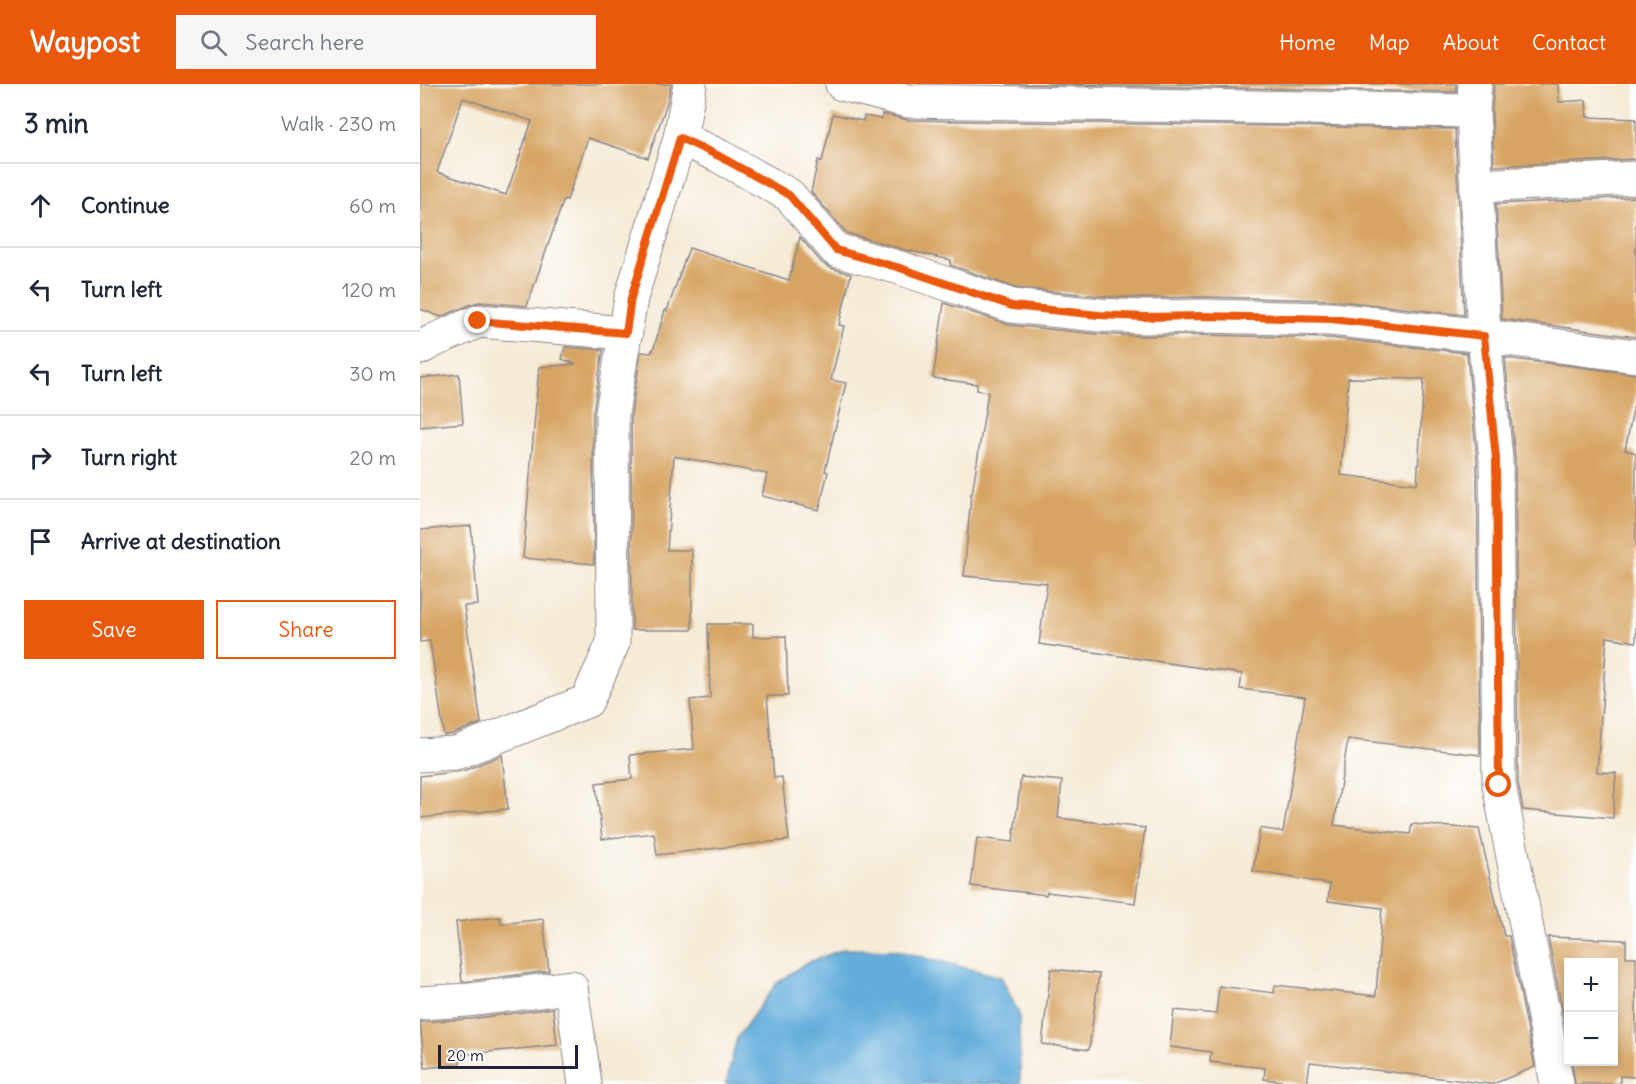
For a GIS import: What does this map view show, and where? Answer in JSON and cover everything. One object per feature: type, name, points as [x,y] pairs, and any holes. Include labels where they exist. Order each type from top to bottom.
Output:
[{"type":"street","points":[[420,755],[456,753],[587,701],[613,643],[612,413],[631,298],[680,138],[690,84]]},
{"type":"street","points":[[842,84],[908,101],[1474,97],[1484,336],[1496,459],[1499,785],[1557,1084]]},
{"type":"street","points":[[680,138],[719,156],[789,195],[836,250],[900,268],[1012,306],[1144,317],[1331,319],[1636,356]]},
{"type":"street","points":[[1477,186],[1636,178]]},
{"type":"street","points":[[420,348],[478,321],[626,333]]},
{"type":"street","points":[[420,1003],[468,1000],[571,987],[585,1084]]},
{"type":"water","points":[[844,949],[895,950],[1001,977],[1019,1014],[1020,1084],[726,1084],[737,1038],[776,984],[804,964]]},
{"type":"building","points":[[420,84],[671,84],[667,103],[648,158],[588,138],[527,306],[480,302],[441,317],[420,309]],"holes":[[[463,98],[532,121],[506,195],[437,172]]]},
{"type":"building","points":[[1007,84],[1456,84],[1456,92]]},
{"type":"building","points":[[1494,84],[1558,84],[1559,102],[1586,100],[1587,117],[1636,119],[1636,159],[1494,166],[1492,111]]},
{"type":"building","points":[[833,114],[863,121],[864,116],[882,119],[882,114],[908,120],[1455,129],[1464,315],[1332,300],[1144,298],[1016,288],[950,265],[951,260],[847,233],[811,192],[818,160],[822,162]]},
{"type":"building","points":[[1636,197],[1636,337],[1502,319],[1496,204]]},
{"type":"building","points":[[800,237],[822,263],[851,274],[839,325],[844,326],[831,380],[846,383],[825,471],[828,472],[819,510],[762,496],[767,474],[674,456],[667,550],[692,550],[692,630],[632,630],[631,414],[641,352],[651,353],[653,351],[665,310],[667,311],[689,248],[789,280]]},
{"type":"building","points":[[944,303],[1010,325],[1097,334],[1330,338],[1467,353],[1477,460],[1480,755],[1348,739],[1334,825],[1410,834],[1412,824],[1479,829],[1504,936],[1509,936],[1535,1067],[1489,1084],[1310,1062],[1307,1084],[1264,1079],[1265,1068],[1210,1062],[1211,1052],[1170,1047],[1174,1010],[1216,1014],[1219,986],[1274,993],[1275,985],[1376,996],[1382,908],[1328,901],[1330,884],[1253,871],[1260,828],[1283,832],[1305,697],[1240,689],[1242,674],[1039,644],[1047,583],[964,576],[971,494],[988,392],[977,390],[977,384],[933,378]],"holes":[[[1348,378],[1424,379],[1417,484],[1341,475]]]},
{"type":"building","points":[[565,347],[603,350],[593,413],[594,564],[523,558],[539,367],[576,364],[562,359]]},
{"type":"building","points":[[1505,358],[1636,374],[1636,395],[1625,450],[1636,453],[1636,642],[1607,637],[1597,772],[1616,773],[1613,818],[1523,810],[1518,783],[1515,459]]},
{"type":"building","points":[[459,374],[463,423],[420,427],[420,378]]},
{"type":"building","points":[[471,526],[478,605],[464,606],[481,723],[444,735],[430,641],[420,642],[420,530]]},
{"type":"building","points":[[708,624],[753,624],[753,637],[786,636],[788,696],[767,696],[774,778],[782,777],[789,840],[657,855],[654,833],[602,839],[596,783],[632,779],[630,755],[694,749],[690,700],[710,698]]},
{"type":"building","points":[[502,755],[508,809],[420,818],[420,776],[463,771]]},
{"type":"building","points":[[1021,777],[1062,781],[1058,818],[1145,828],[1135,903],[1047,892],[1046,895],[971,886],[977,838],[1013,842]]},
{"type":"building","points":[[500,917],[501,924],[543,919],[549,971],[462,982],[456,922]]},
{"type":"building","points":[[1548,937],[1626,940],[1626,957],[1636,957],[1636,1077],[1620,1076],[1620,1084],[1575,1084],[1573,1066],[1618,1066],[1618,958],[1564,958],[1564,1019]]},
{"type":"building","points":[[1051,969],[1099,974],[1089,1050],[1042,1044]]},
{"type":"building","points":[[553,1008],[557,1045],[459,1055],[460,1064],[425,1068],[420,1022],[470,1019]]},
{"type":"route","points":[[478,321],[626,333],[631,298],[680,138],[719,156],[789,195],[836,250],[900,268],[1012,306],[1144,317],[1331,319],[1484,336],[1496,459],[1499,785]]}]
